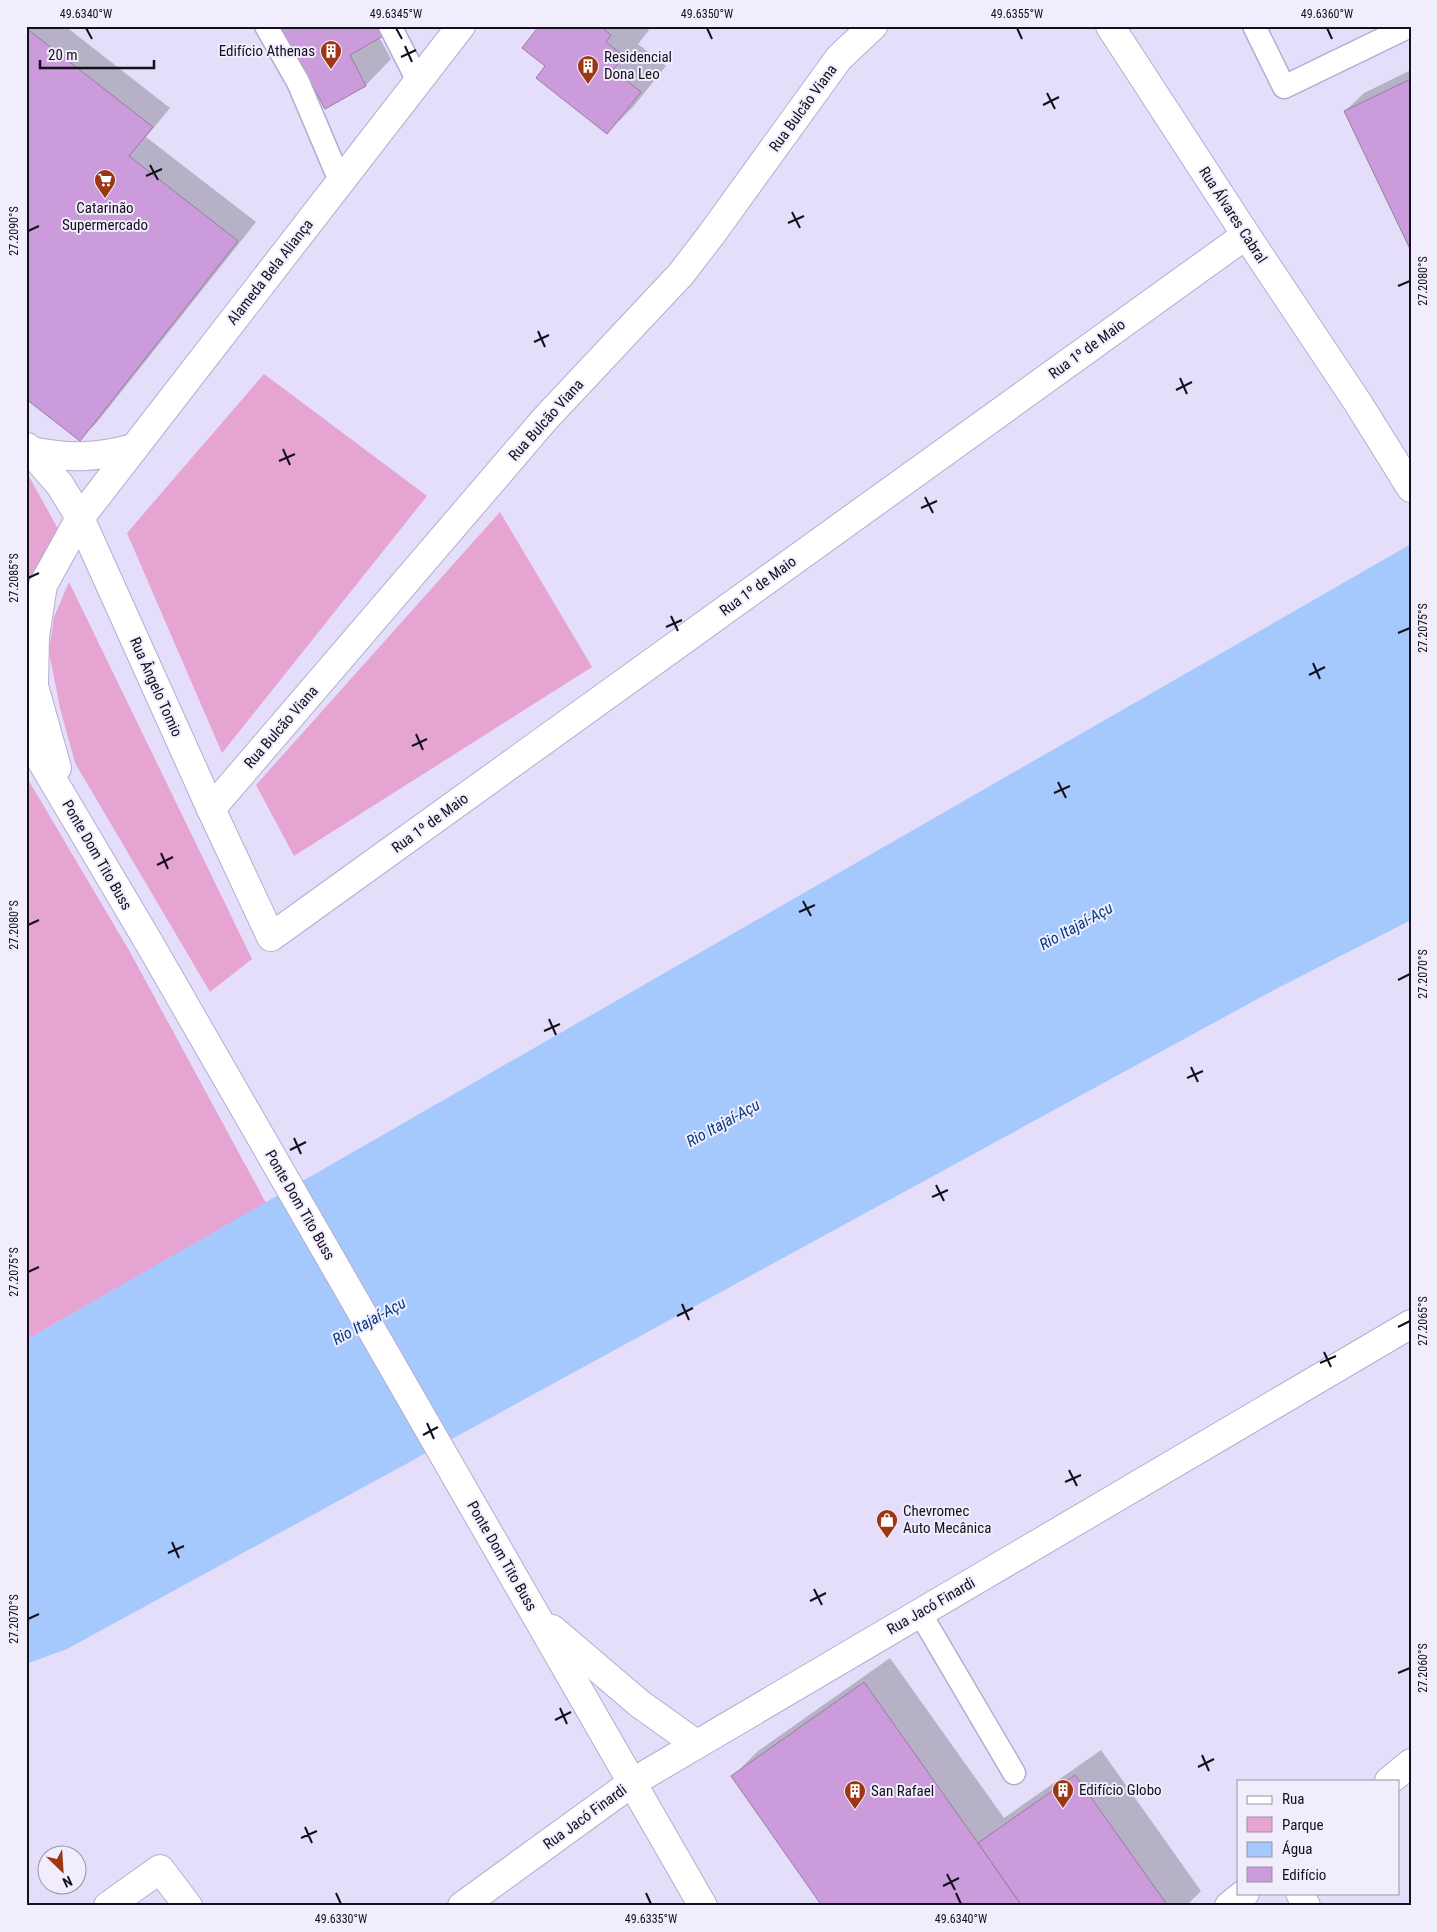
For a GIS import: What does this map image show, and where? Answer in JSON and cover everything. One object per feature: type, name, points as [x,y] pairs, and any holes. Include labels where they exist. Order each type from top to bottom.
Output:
[{"type":"street","name":"Alameda Bela Aliança","points":[[80,518],[461,26]]},
{"type":"street","name":"Rua Bulcão Viana","points":[[211,809],[545,419],[680,274],[712,235],[839,58],[873,26]]},
{"type":"street","name":"Rua Álvares Cabral","points":[[1110,26],[1358,403],[1411,488]]},
{"type":"street","name":"Rua 1º de Maio","points":[[271,937],[1246,235]]},
{"type":"street","points":[[29,449],[57,456],[83,458],[134,448]]},
{"type":"street","name":"Rua Ângelo Tomio","points":[[29,449],[60,485],[80,518],[211,809],[271,937]]},
{"type":"street","name":"Ponte Dom Tito Buss","points":[[62,794],[34,686],[35,636],[43,585],[80,518]]},
{"type":"street","name":"Ponte Dom Tito Buss","points":[[26,735],[148,941],[703,1906]]},
{"type":"street","name":"Rua Jacó Finardi","points":[[462,1906],[633,1782],[1411,1324]]},
{"type":"street","name":"Ponte Dom Tito Buss","points":[[538,1617],[640,1704],[696,1744]]},
{"type":"street","points":[[1390,1780],[1411,1763]]},
{"type":"street","points":[[108,1906],[160,1869],[188,1906]]},
{"type":"street","points":[[1229,1906],[1244,1894]]},
{"type":"street","points":[[1300,1894],[1306,1906]]},
{"type":"lane","points":[[266,26],[298,82],[340,182]]},
{"type":"lane","points":[[390,26],[418,80]]},
{"type":"lane","points":[[1254,26],[1284,87],[1410,26]]},
{"type":"lane","points":[[920,1612],[1014,1773]]},
{"type":"green space","points":[[264,374],[427,496],[222,753],[127,533]]},
{"type":"green space","points":[[26,471],[58,529],[38,575],[30,724],[26,717]]},
{"type":"green space","points":[[500,512],[592,667],[294,856],[256,785]]},
{"type":"green space","points":[[69,582],[252,959],[210,992],[75,763],[60,708],[49,652],[54,617]]},
{"type":"green space","points":[[26,776],[130,952],[266,1203],[26,1340]]},
{"type":"water","name":"Rio Itajaí-Açu","points":[[1411,544],[1411,920],[1274,990],[67,1649],[26,1664],[26,1340]]},
{"type":"building","name":"Edifício Athenas","points":[[280,26],[380,26],[385,35],[350,55],[366,86],[325,109]]},
{"type":"building","name":"Residencial Dona Leo","points":[[539,26],[600,26],[611,35],[606,42],[624,56],[613,70],[641,92],[607,134],[536,78],[545,66],[522,48]]},
{"type":"building","name":"Catarinão Supermercado","points":[[26,28],[153,127],[129,156],[238,241],[80,441],[26,399]]},
{"type":"building","points":[[1411,79],[1411,251],[1344,111]]},
{"type":"building","name":"San Rafael","points":[[864,1682],[1022,1906],[822,1906],[731,1776]]},
{"type":"building","name":"Edifício Globo","points":[[1075,1775],[1168,1906],[1022,1906],[978,1843]]},
{"type":"place","name":"Edifício Athenas","points":[[331,70]]},
{"type":"place","name":"Residencial Dona Leo","points":[[588,85]]},
{"type":"place","name":"Catarinão Supermercado","points":[[105,199]]},
{"type":"place","name":"Chevromec Auto Mecânica","points":[[887,1539]]},
{"type":"place","name":"Edifício Globo","points":[[1063,1809]]},
{"type":"place","name":"San Rafael","points":[[855,1810]]}]
